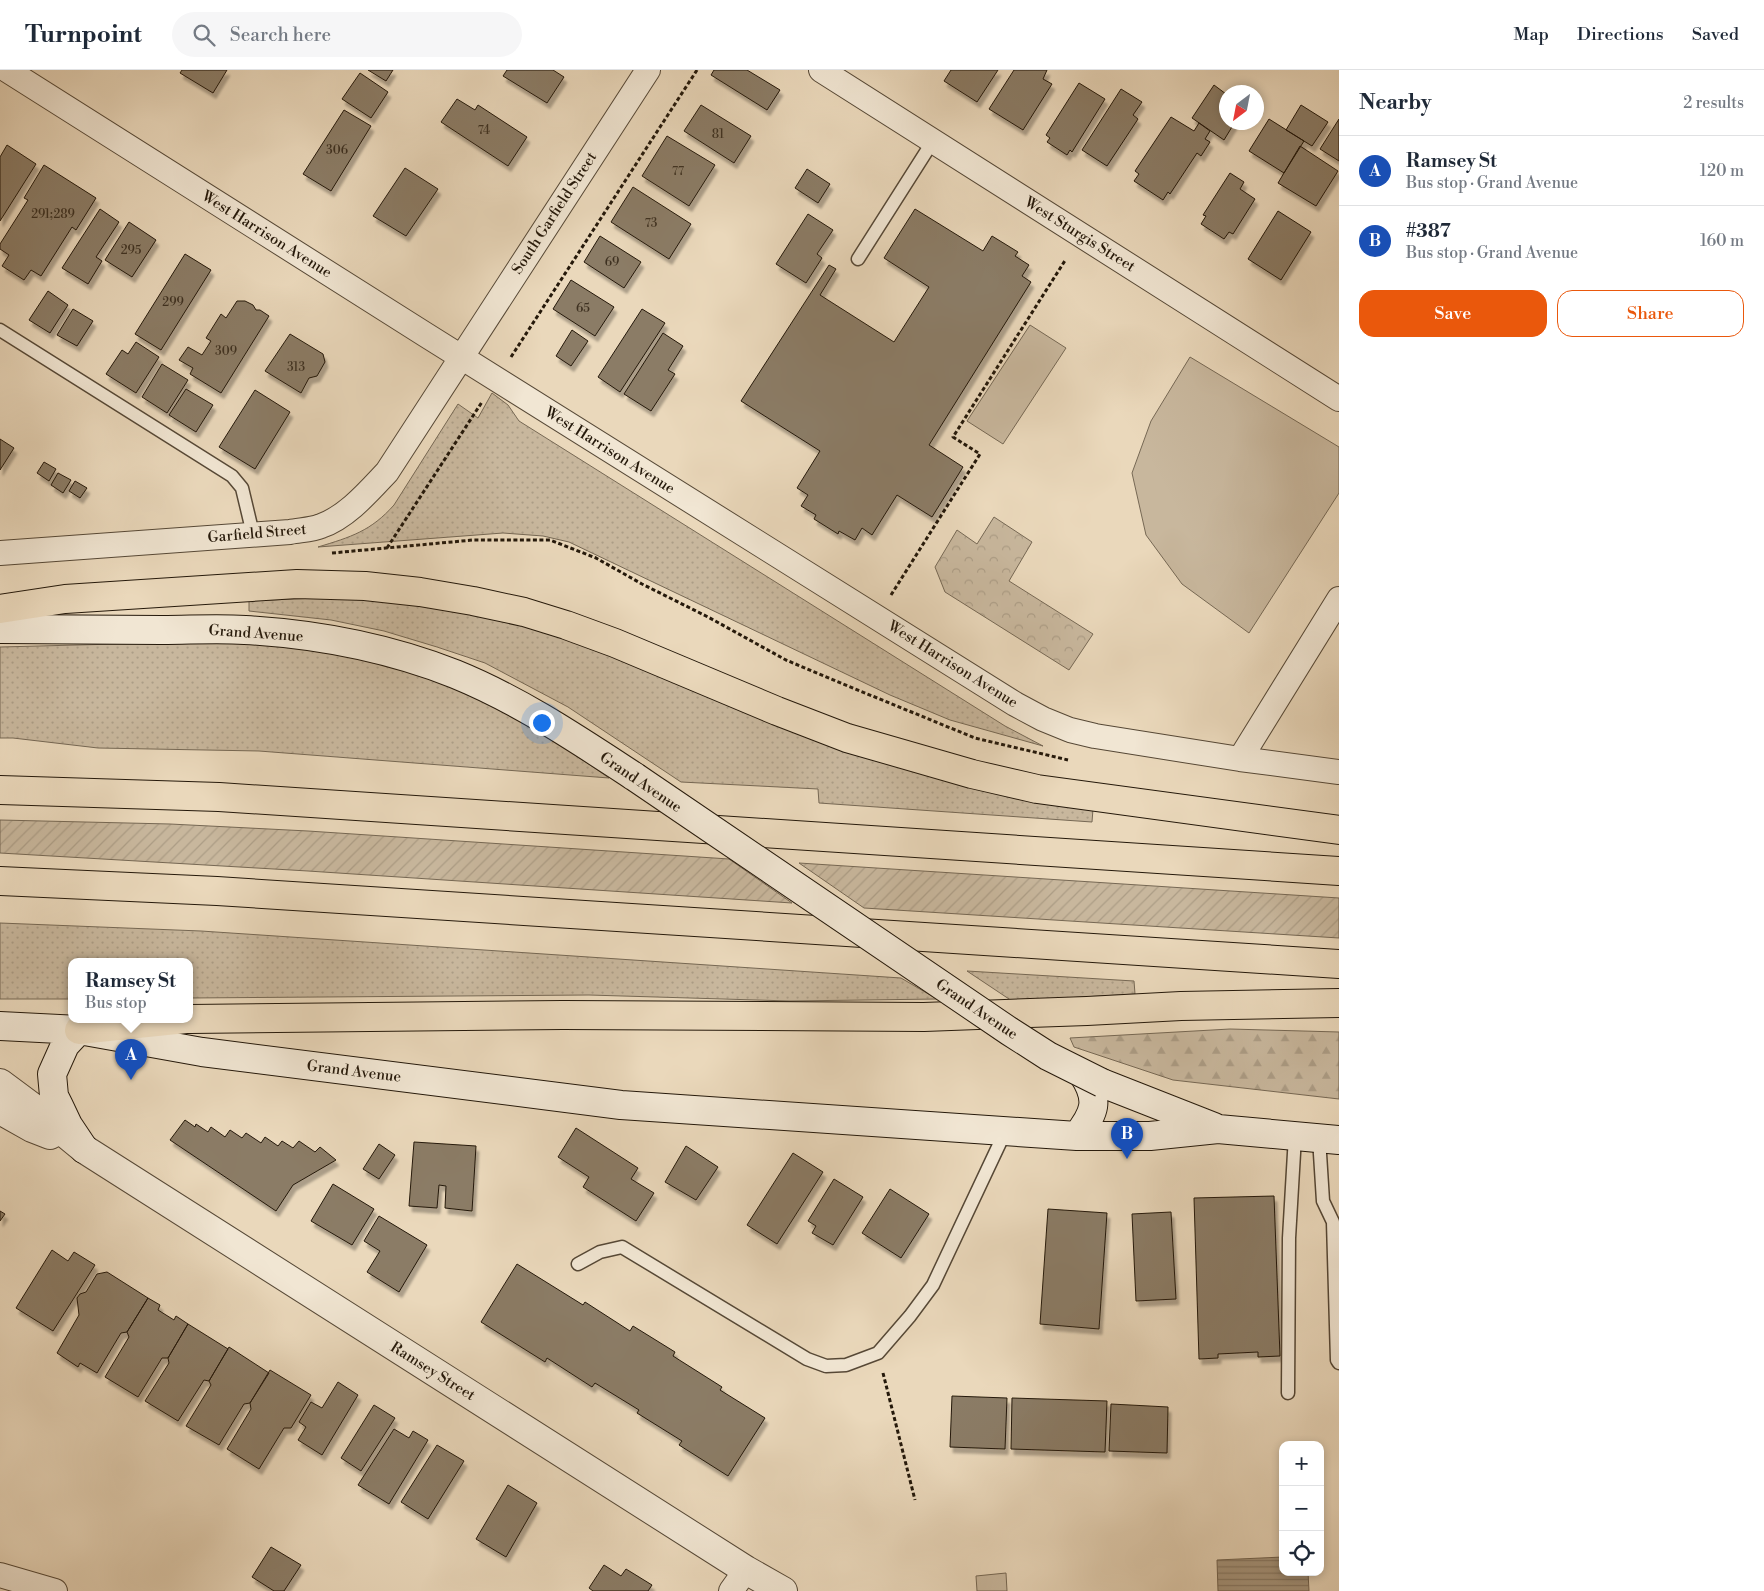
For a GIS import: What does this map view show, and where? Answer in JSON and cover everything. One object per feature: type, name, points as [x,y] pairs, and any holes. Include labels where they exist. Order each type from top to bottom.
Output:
[{"type":"highway","points":[[0,609],[65,599],[297,584],[365,586],[420,592],[524,612],[566,625],[615,643],[777,711],[847,738],[972,774],[1046,790],[1339,830]]},
{"type":"highway","points":[[0,790],[219,797],[1339,871]]},
{"type":"highway","points":[[0,881],[217,891],[1339,964]]},
{"type":"highway","points":[[193,1019],[563,1015],[924,1017],[1181,1006],[1339,1003]]},
{"type":"highway","points":[[79,1030],[147,1023]]},
{"type":"main road","name":"Grand Avenue","points":[[0,629],[244,630],[307,636],[361,646],[408,658],[454,674],[512,700],[560,728],[1048,1056],[1092,1081],[1218,1129]]},
{"type":"main road","name":"Grand Avenue","points":[[0,1026],[79,1030],[202,1052],[621,1105],[1076,1136],[1150,1136],[1218,1129],[1318,1138]]},
{"type":"main road","points":[[79,1030],[65,1044],[52,1074],[54,1096],[68,1125],[84,1149]]},
{"type":"main road","points":[[1076,1136],[1086,1124],[1093,1110],[1092,1081]]},
{"type":"main road","name":"Ramsey Street","points":[[0,1083],[84,1149],[739,1580],[782,1591]]},
{"type":"main road","name":"Ramsey Street","points":[[0,1110],[32,1128],[84,1149]]},
{"type":"street","name":"West Harrison Avenue","points":[[7,70],[496,379],[1015,704],[1043,719],[1070,730],[1095,736],[1240,759],[1339,772]]},
{"type":"street","name":"South Garfield Street","points":[[461,357],[648,70]]},
{"type":"street","name":"West Sturgis Street","points":[[821,70],[1339,399]]},
{"type":"street","name":"Garfield Street","points":[[0,553],[290,532],[321,526],[346,512],[366,495],[387,472],[461,357]]},
{"type":"street","points":[[1240,759],[1339,599]]},
{"type":"street","points":[[0,1575],[55,1591]]},
{"type":"lane","points":[[858,259],[933,140]]},
{"type":"lane","points":[[0,330],[232,476],[242,488],[253,534]]},
{"type":"lane","points":[[578,1264],[600,1252],[622,1247],[807,1359],[826,1366],[846,1365],[878,1353],[934,1285],[1006,1130]]},
{"type":"lane","points":[[1318,1138],[1322,1201],[1333,1222],[1337,1360],[1339,1363]]},
{"type":"lane","points":[[1288,1393],[1289,1238],[1318,1138]]},
{"type":"path","points":[[387,548],[697,70]]},
{"type":"path","points":[[877,617],[980,454],[954,437],[1082,235]]},
{"type":"path","points":[[878,1353],[915,1500]]},
{"type":"green space","points":[[1030,325],[1066,348],[1003,444],[967,421]]},
{"type":"green space","points":[[1190,357],[1339,447],[1339,493],[1249,633],[1182,584],[1146,535],[1132,473],[1151,421]]},
{"type":"green space","points":[[492,393],[508,405],[519,421],[1005,726],[1043,746],[950,720],[890,695],[569,542],[543,536],[503,533],[318,547],[360,532],[385,514],[394,505],[458,404],[478,418]]},
{"type":"green space","points":[[994,517],[1032,542],[1009,581],[1093,634],[1069,670],[945,592],[935,567],[957,530],[977,544]]},
{"type":"green space","points":[[338,597],[417,603],[520,623],[1093,809],[1092,822],[819,803],[818,789],[681,782],[568,707],[485,663],[384,631],[331,620],[249,611],[249,601]]},
{"type":"green space","points":[[233,641],[323,652],[353,658],[412,673],[441,683],[488,703],[523,722],[609,778],[259,751],[98,748],[0,738],[0,647]]},
{"type":"green space","points":[[0,820],[170,824],[308,831],[729,859],[792,903],[0,853]]},
{"type":"green space","points":[[799,863],[1339,898],[1339,938],[864,908]]},
{"type":"green space","points":[[0,923],[201,931],[901,978],[937,999],[790,1001],[589,995],[193,998],[193,958],[68,958],[68,999],[0,999]]},
{"type":"green space","points":[[967,971],[1134,981],[1135,994],[1012,1001]]},
{"type":"green space","points":[[1230,1029],[1339,1032],[1339,1099],[1173,1080],[1074,1047],[1070,1038]]},
{"type":"green space","points":[[1006,1573],[1007,1591],[977,1591],[976,1576]]},
{"type":"shaded area","points":[[1279,1557],[1279,1576],[1308,1576],[1309,1591],[1218,1591],[1217,1560]]},
{"type":"building","points":[[182,70],[227,70],[213,93],[180,73]]},
{"type":"building","points":[[368,70],[393,70],[386,81]]},
{"type":"building","points":[[507,70],[553,70],[564,77],[547,103],[503,76]]},
{"type":"building","points":[[714,70],[747,70],[780,90],[767,110],[711,75]]},
{"type":"building","points":[[951,70],[998,70],[977,102],[944,81]]},
{"type":"building","points":[[1014,70],[1047,70],[1043,79],[1052,84],[1023,130],[989,109]]},
{"type":"building","points":[[360,73],[388,92],[371,118],[342,99]]},
{"type":"building","points":[[1079,83],[1105,99],[1072,152],[1070,150],[1067,155],[1047,142],[1050,138],[1046,135]]},
{"type":"building","points":[[1214,85],[1219,89],[1219,130],[1230,130],[1224,140],[1192,118]]},
{"type":"building","points":[[1121,89],[1142,102],[1133,115],[1138,119],[1107,166],[1082,150]]},
{"type":"building","points":[[457,99],[475,110],[478,105],[527,137],[508,166],[441,122]]},
{"type":"building","points":[[701,105],[751,136],[734,163],[684,131]]},
{"type":"building","points":[[1301,105],[1328,122],[1312,146],[1286,130]]},
{"type":"building","points":[[344,110],[371,126],[331,191],[303,174]]},
{"type":"building","points":[[1171,117],[1194,131],[1199,123],[1210,131],[1205,139],[1210,142],[1201,156],[1197,153],[1170,194],[1168,192],[1163,200],[1134,181],[1139,174],[1135,171]]},
{"type":"building","points":[[1269,119],[1304,141],[1284,173],[1249,151],[1262,130],[1264,130]]},
{"type":"building","points":[[1339,119],[1339,161],[1320,149]]},
{"type":"building","points":[[667,136],[715,165],[689,206],[642,176]]},
{"type":"building","points":[[7,145],[36,164],[0,221],[0,157]]},
{"type":"building","points":[[1300,146],[1338,171],[1316,206],[1278,183]]},
{"type":"building","points":[[44,165],[96,198],[76,230],[72,227],[41,276],[31,270],[24,280],[2,266],[9,255],[0,249],[0,244],[28,200],[24,198]]},
{"type":"building","points":[[405,168],[438,189],[406,236],[373,216]]},
{"type":"building","points":[[807,169],[830,184],[818,203],[795,188]]},
{"type":"building","points":[[1230,173],[1244,182],[1240,189],[1255,199],[1233,234],[1229,232],[1224,239],[1201,224],[1206,216],[1203,215]]},
{"type":"building","points":[[633,187],[691,224],[669,259],[611,222]]},
{"type":"building","points":[[100,209],[119,222],[96,257],[102,261],[88,284],[62,268]]},
{"type":"building","points":[[915,209],[983,251],[992,236],[1018,252],[1015,256],[1029,265],[1022,276],[1031,282],[929,445],[963,467],[932,517],[897,495],[872,535],[862,528],[855,540],[839,531],[838,534],[814,519],[816,515],[801,506],[808,495],[797,488],[820,451],[741,401],[829,265],[836,269],[820,295],[894,342],[929,287],[884,258]]},
{"type":"building","points":[[1278,211],[1311,232],[1281,280],[1248,259]]},
{"type":"building","points":[[808,214],[833,230],[817,254],[822,258],[806,283],[776,264]]},
{"type":"building","points":[[129,222],[156,240],[132,277],[105,260]]},
{"type":"building","points":[[600,236],[641,262],[624,288],[584,262]]},
{"type":"building","points":[[185,254],[211,270],[161,350],[135,334]]},
{"type":"building","points":[[571,280],[614,307],[595,336],[553,309]]},
{"type":"building","points":[[48,291],[68,305],[50,333],[29,320]]},
{"type":"building","points":[[237,301],[245,301],[253,305],[256,310],[260,310],[269,316],[221,393],[190,374],[193,368],[179,360],[188,347],[202,355],[211,341],[206,338],[221,314],[226,318]]},
{"type":"building","points":[[73,309],[93,321],[77,346],[57,335]]},
{"type":"building","points":[[642,309],[665,323],[620,392],[598,377]]},
{"type":"building","points":[[572,330],[588,341],[571,366],[556,356]]},
{"type":"building","points":[[663,333],[683,346],[668,370],[675,374],[651,411],[624,394]]},
{"type":"building","points":[[290,334],[323,354],[325,362],[317,376],[309,378],[301,393],[265,371]]},
{"type":"building","points":[[136,342],[159,357],[136,393],[106,374],[122,350],[128,354]]},
{"type":"building","points":[[162,364],[188,380],[167,413],[142,397]]},
{"type":"building","points":[[186,389],[213,405],[196,432],[169,415]]},
{"type":"building","points":[[255,390],[290,412],[255,469],[219,447]]},
{"type":"building","points":[[0,439],[14,448],[0,470]]},
{"type":"building","points":[[44,462],[56,469],[49,481],[37,473]]},
{"type":"building","points":[[58,473],[71,480],[63,493],[51,485]]},
{"type":"building","points":[[75,481],[87,488],[80,498],[69,491]]},
{"type":"building","points":[[185,1120],[195,1127],[196,1124],[208,1132],[211,1127],[225,1137],[230,1130],[242,1138],[246,1133],[261,1143],[265,1137],[278,1146],[282,1141],[293,1148],[299,1141],[315,1152],[320,1147],[336,1160],[293,1185],[276,1211],[170,1140]]},
{"type":"building","points":[[576,1128],[638,1168],[631,1179],[654,1193],[636,1221],[583,1187],[589,1177],[558,1157]]},
{"type":"building","points":[[414,1142],[476,1146],[472,1211],[445,1208],[446,1186],[439,1185],[437,1208],[409,1206]]},
{"type":"building","points":[[379,1144],[395,1155],[379,1179],[363,1169]]},
{"type":"building","points":[[686,1146],[718,1167],[696,1200],[665,1182]]},
{"type":"building","points":[[793,1153],[823,1172],[777,1244],[747,1225]]},
{"type":"building","points":[[834,1179],[863,1197],[833,1245],[812,1233],[816,1226],[808,1221]]},
{"type":"building","points":[[333,1184],[374,1209],[352,1245],[311,1221]]},
{"type":"building","points":[[890,1189],[929,1214],[901,1258],[862,1233]]},
{"type":"building","points":[[1274,1196],[1280,1356],[1258,1357],[1258,1352],[1218,1354],[1218,1358],[1199,1359],[1194,1198]]},
{"type":"building","points":[[1048,1209],[1107,1213],[1099,1329],[1040,1324]]},
{"type":"building","points":[[0,1211],[5,1214],[0,1221]]},
{"type":"building","points":[[1171,1212],[1176,1299],[1136,1301],[1132,1214]]},
{"type":"building","points":[[379,1216],[427,1245],[399,1292],[367,1272],[380,1251],[364,1241]]},
{"type":"building","points":[[52,1250],[68,1261],[74,1252],[95,1265],[53,1331],[16,1308]]},
{"type":"building","points":[[517,1264],[583,1305],[585,1302],[630,1331],[633,1326],[675,1352],[673,1356],[722,1387],[720,1390],[765,1418],[728,1476],[679,1445],[682,1441],[637,1413],[639,1410],[595,1383],[592,1387],[547,1358],[545,1362],[481,1322]]},
{"type":"building","points":[[107,1272],[148,1298],[127,1332],[121,1333],[97,1373],[80,1363],[78,1367],[57,1353],[79,1315],[77,1298],[80,1294],[86,1292],[97,1274]]},
{"type":"building","points":[[148,1298],[160,1305],[158,1310],[174,1320],[176,1316],[188,1324],[168,1358],[162,1358],[138,1397],[105,1377],[129,1337],[127,1332]]},
{"type":"building","points":[[188,1324],[228,1349],[209,1381],[204,1380],[178,1421],[145,1401],[169,1363],[168,1358]]},
{"type":"building","points":[[229,1347],[269,1373],[250,1403],[244,1404],[219,1445],[186,1426],[211,1385],[209,1381]]},
{"type":"building","points":[[270,1370],[311,1395],[291,1428],[284,1428],[259,1469],[227,1449],[251,1409],[250,1403]]},
{"type":"building","points":[[338,1382],[358,1395],[322,1455],[298,1440],[306,1427],[299,1422],[311,1402],[322,1408]]},
{"type":"building","points":[[952,1396],[1007,1398],[1005,1449],[950,1447]]},
{"type":"building","points":[[1012,1398],[1107,1401],[1105,1452],[1011,1449]]},
{"type":"building","points":[[1111,1404],[1168,1407],[1167,1453],[1109,1451]]},
{"type":"building","points":[[374,1405],[395,1418],[361,1471],[341,1458]]},
{"type":"building","points":[[394,1429],[409,1438],[413,1431],[428,1440],[389,1504],[358,1485]]},
{"type":"building","points":[[437,1445],[464,1461],[428,1519],[401,1502]]},
{"type":"building","points":[[508,1485],[537,1503],[506,1557],[476,1539]]},
{"type":"building","points":[[271,1547],[301,1565],[284,1591],[274,1591],[252,1577]]},
{"type":"building","points":[[604,1565],[621,1576],[626,1569],[652,1585],[648,1591],[593,1591],[589,1588]]},
{"type":"place","name":"Ramsey St","points":[[131,1080]]},
{"type":"place","name":"#387","points":[[1127,1159]]}]
